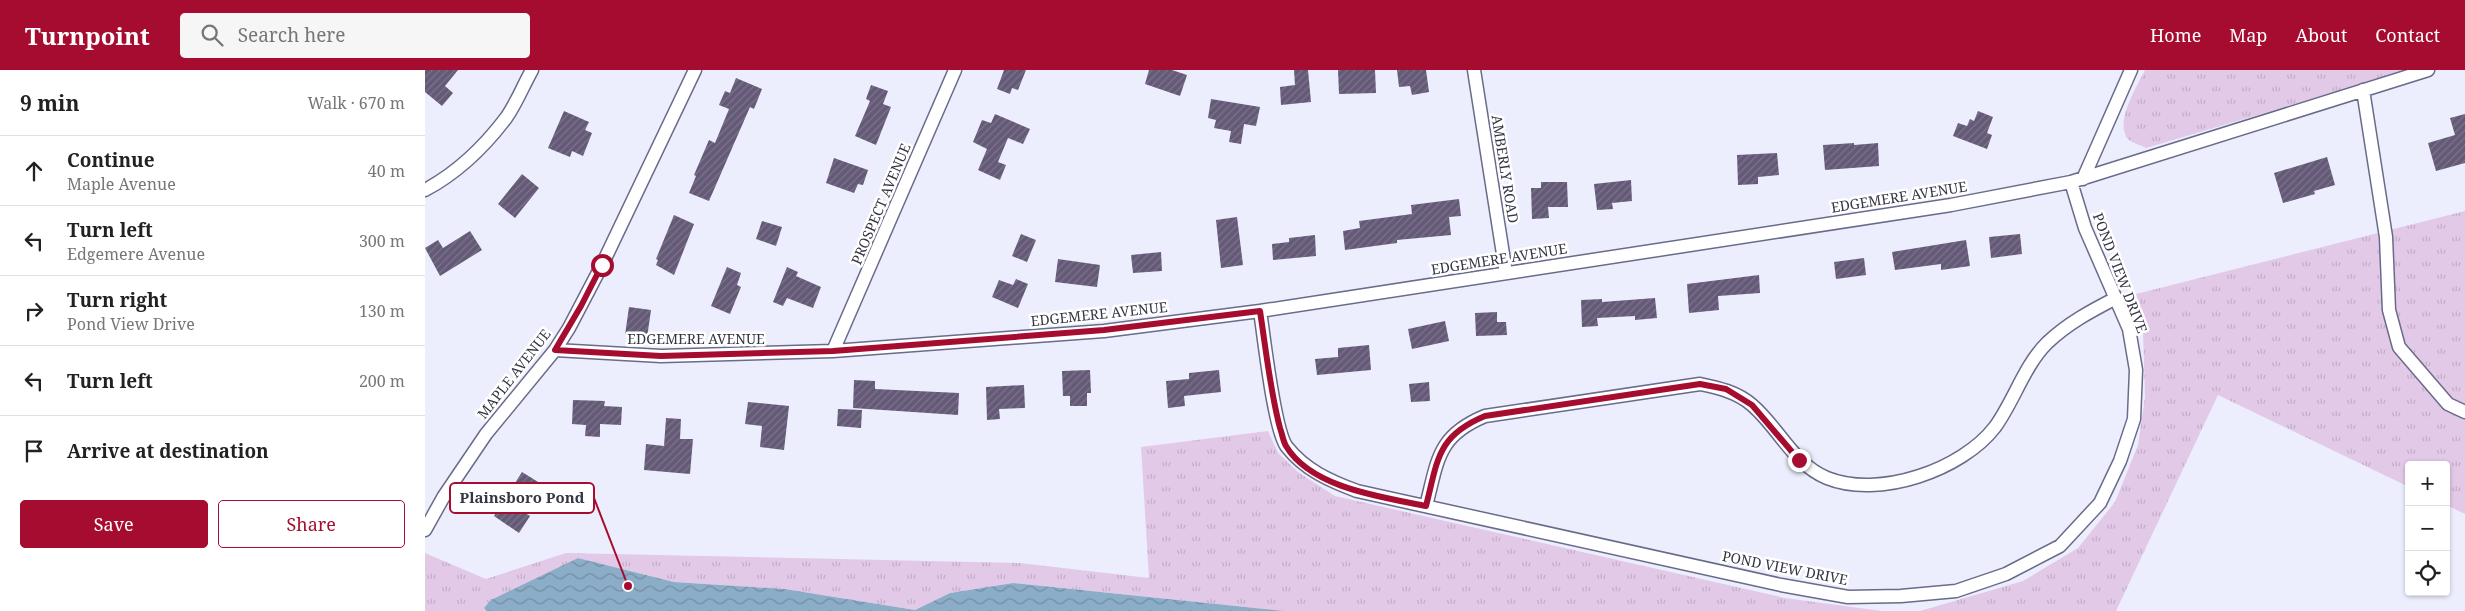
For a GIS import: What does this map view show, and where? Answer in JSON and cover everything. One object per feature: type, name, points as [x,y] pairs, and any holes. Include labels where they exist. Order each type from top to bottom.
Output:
[{"type":"street","points":[[425,190],[442,181],[473,155],[506,117],[531,70]]},
{"type":"street","name":"MAPLE AVENUE","points":[[425,530],[444,496],[486,434],[555,350],[598,273],[695,70]]},
{"type":"street","name":"PROSPECT AVENUE","points":[[833,351],[955,70]]},
{"type":"street","name":"AMBERLY ROAD","points":[[1474,70],[1506,273]]},
{"type":"street","points":[[2077,180],[2131,70]]},
{"type":"street","name":"EDGEMERE AVENUE","points":[[555,350],[661,356],[833,351],[1104,330],[1260,311],[1951,205],[2077,180],[2429,70]]},
{"type":"street","points":[[2363,90],[2386,237],[2389,310],[2399,347],[2448,404],[2465,412]]},
{"type":"street","name":"POND VIEW DRIVE","points":[[1260,311],[1276,414],[1285,446],[1308,468],[1332,482],[1357,491],[1781,585],[1847,596],[1901,596],[1955,591],[2006,574],[2061,546],[2100,503],[2120,460],[2134,420],[2136,370],[2129,329],[2085,228],[2077,180]]},
{"type":"street","points":[[1426,506],[1439,456],[1452,434],[1467,424],[1485,416],[1700,384],[1726,389],[1752,405],[1799,460],[1827,478],[1863,487],[1895,483],[1934,470],[1969,452],[1994,427],[2046,345],[2074,320],[2117,298]]},
{"type":"green space","points":[[2145,70],[2409,70],[2146,148],[2132,142],[2124,132],[2125,114],[2128,104]]},
{"type":"green space","points":[[2465,211],[2465,514],[2450,507],[2450,461],[2405,461],[2405,485],[2218,395],[2116,611],[1920,611],[2023,581],[2078,548],[2115,502],[2138,445],[2145,397],[2143,331],[2132,295]]},
{"type":"green space","points":[[1268,431],[1278,453],[1298,472],[1335,496],[1785,598],[1882,611],[1285,611],[1013,583],[950,593],[915,610],[785,589],[674,582],[578,558],[484,608],[485,611],[425,611],[425,553],[486,579],[566,553],[1020,563],[1149,578],[1141,447]]},
{"type":"water","points":[[578,558],[674,582],[785,589],[915,610],[950,593],[1013,583],[1285,611],[486,611],[484,608],[491,600]]},
{"type":"building","points":[[425,70],[458,70],[445,86],[453,93],[442,106],[425,92]]},
{"type":"building","points":[[1004,70],[1026,70],[1018,90],[1012,88],[1010,94],[997,89]]},
{"type":"building","points":[[1149,70],[1172,70],[1187,75],[1180,96],[1145,84]]},
{"type":"building","points":[[1294,70],[1308,70],[1311,102],[1281,105],[1280,87],[1295,85]]},
{"type":"building","points":[[1338,70],[1375,70],[1376,93],[1339,94]]},
{"type":"building","points":[[1397,70],[1426,70],[1429,92],[1412,95],[1410,86],[1399,87]]},
{"type":"building","points":[[736,78],[762,89],[754,109],[750,107],[709,201],[689,193],[696,176],[694,175],[709,140],[715,143],[729,109],[719,105],[725,91],[730,93]]},
{"type":"building","points":[[871,85],[888,91],[883,104],[891,107],[876,145],[855,136],[870,101],[866,99]]},
{"type":"building","points":[[1211,99],[1260,107],[1256,126],[1244,124],[1241,144],[1229,142],[1231,131],[1214,128],[1216,120],[1208,118]]},
{"type":"building","points":[[564,111],[589,122],[585,130],[592,133],[583,156],[572,151],[570,157],[548,148]]},
{"type":"building","points":[[1978,111],[1993,117],[1987,133],[1992,135],[1987,149],[1953,136],[1958,123],[1967,126],[1970,119],[1974,121]]},
{"type":"building","points":[[995,114],[1030,129],[1023,144],[1008,138],[998,162],[1006,165],[1000,180],[978,170],[987,149],[973,142],[982,120],[991,123]]},
{"type":"building","points":[[2465,114],[2465,163],[2436,171],[2428,143],[2455,135],[2450,118]]},
{"type":"building","points":[[1854,143],[1854,145],[1878,143],[1879,166],[1825,170],[1823,145]]},
{"type":"building","points":[[1777,153],[1779,175],[1758,177],[1758,184],[1738,185],[1737,155]]},
{"type":"building","points":[[2327,157],[2335,185],[2314,191],[2315,194],[2283,203],[2274,173]]},
{"type":"building","points":[[834,158],[868,170],[863,185],[858,184],[854,193],[826,183]]},
{"type":"building","points":[[522,174],[539,188],[515,218],[498,204]]},
{"type":"building","points":[[1631,180],[1632,201],[1612,203],[1613,209],[1597,210],[1594,184]]},
{"type":"building","points":[[1541,182],[1567,182],[1568,207],[1548,207],[1549,218],[1532,219],[1531,188],[1541,188]]},
{"type":"building","points":[[1459,199],[1461,216],[1449,217],[1451,235],[1397,240],[1397,243],[1345,250],[1343,231],[1360,228],[1359,221],[1412,214],[1411,205]]},
{"type":"building","points":[[674,215],[694,224],[674,275],[656,265],[658,260],[656,259]]},
{"type":"building","points":[[1237,217],[1243,265],[1221,268],[1216,220]]},
{"type":"building","points":[[762,221],[782,227],[776,246],[756,239]]},
{"type":"building","points":[[470,231],[482,250],[440,276],[425,248],[438,240],[443,248]]},
{"type":"building","points":[[1021,234],[1036,240],[1027,262],[1012,256]]},
{"type":"building","points":[[2020,234],[2022,254],[1991,258],[1989,237]]},
{"type":"building","points":[[1315,235],[1316,256],[1273,260],[1272,244],[1289,242],[1289,238]]},
{"type":"building","points":[[1966,240],[1970,266],[1941,270],[1941,264],[1895,270],[1892,252]]},
{"type":"building","points":[[1161,252],[1162,271],[1133,273],[1131,255]]},
{"type":"building","points":[[1864,258],[1866,275],[1836,279],[1834,262]]},
{"type":"building","points":[[1058,259],[1100,265],[1097,287],[1055,282]]},
{"type":"building","points":[[727,267],[741,273],[737,285],[741,287],[730,314],[711,306]]},
{"type":"building","points":[[787,267],[798,272],[796,276],[821,287],[813,308],[787,298],[783,306],[773,302]]},
{"type":"building","points":[[1759,275],[1760,293],[1718,296],[1719,310],[1689,313],[1687,284]]},
{"type":"building","points":[[1016,279],[1028,284],[1018,308],[992,297],[999,280],[1013,285]]},
{"type":"building","points":[[1655,298],[1657,318],[1635,320],[1635,316],[1597,318],[1598,326],[1582,327],[1581,300],[1602,299],[1602,302]]},
{"type":"building","points":[[629,307],[651,310],[647,338],[625,335]]},
{"type":"building","points":[[1497,312],[1497,322],[1506,322],[1507,335],[1476,336],[1475,313]]},
{"type":"building","points":[[1445,321],[1449,341],[1412,349],[1408,329]]},
{"type":"building","points":[[1369,345],[1371,370],[1317,375],[1315,359],[1338,357],[1338,348]]},
{"type":"building","points":[[1090,370],[1091,393],[1087,393],[1087,406],[1070,406],[1070,396],[1063,396],[1062,371]]},
{"type":"building","points":[[1219,370],[1221,392],[1184,396],[1185,406],[1168,408],[1166,381],[1189,379],[1189,373]]},
{"type":"building","points":[[854,380],[875,381],[875,389],[959,393],[958,415],[853,408]]},
{"type":"building","points":[[1429,382],[1430,401],[1411,402],[1409,384]]},
{"type":"building","points":[[1024,385],[1025,408],[999,409],[1000,419],[987,420],[986,387]]},
{"type":"building","points":[[573,400],[605,401],[604,406],[622,407],[621,425],[600,424],[600,437],[585,436],[586,425],[572,424]]},
{"type":"building","points":[[748,402],[789,406],[784,450],[760,447],[762,426],[745,424]]},
{"type":"building","points":[[838,409],[862,410],[861,428],[837,426]]},
{"type":"building","points":[[666,418],[681,419],[680,439],[693,439],[690,474],[644,470],[646,444],[664,446]]},
{"type":"building","points":[[522,472],[543,485],[525,513],[530,516],[519,533],[494,516]]},
{"type":"place","name":"Plainsboro Pond","points":[[628,586]]},
{"type":"route","points":[[602,265],[569,328],[555,350],[661,356],[833,351],[1104,330],[1260,311],[1276,414],[1285,446],[1308,468],[1332,482],[1357,491],[1426,506],[1439,456],[1452,434],[1467,424],[1485,416],[1700,384],[1726,389],[1752,405],[1799,460]]}]
